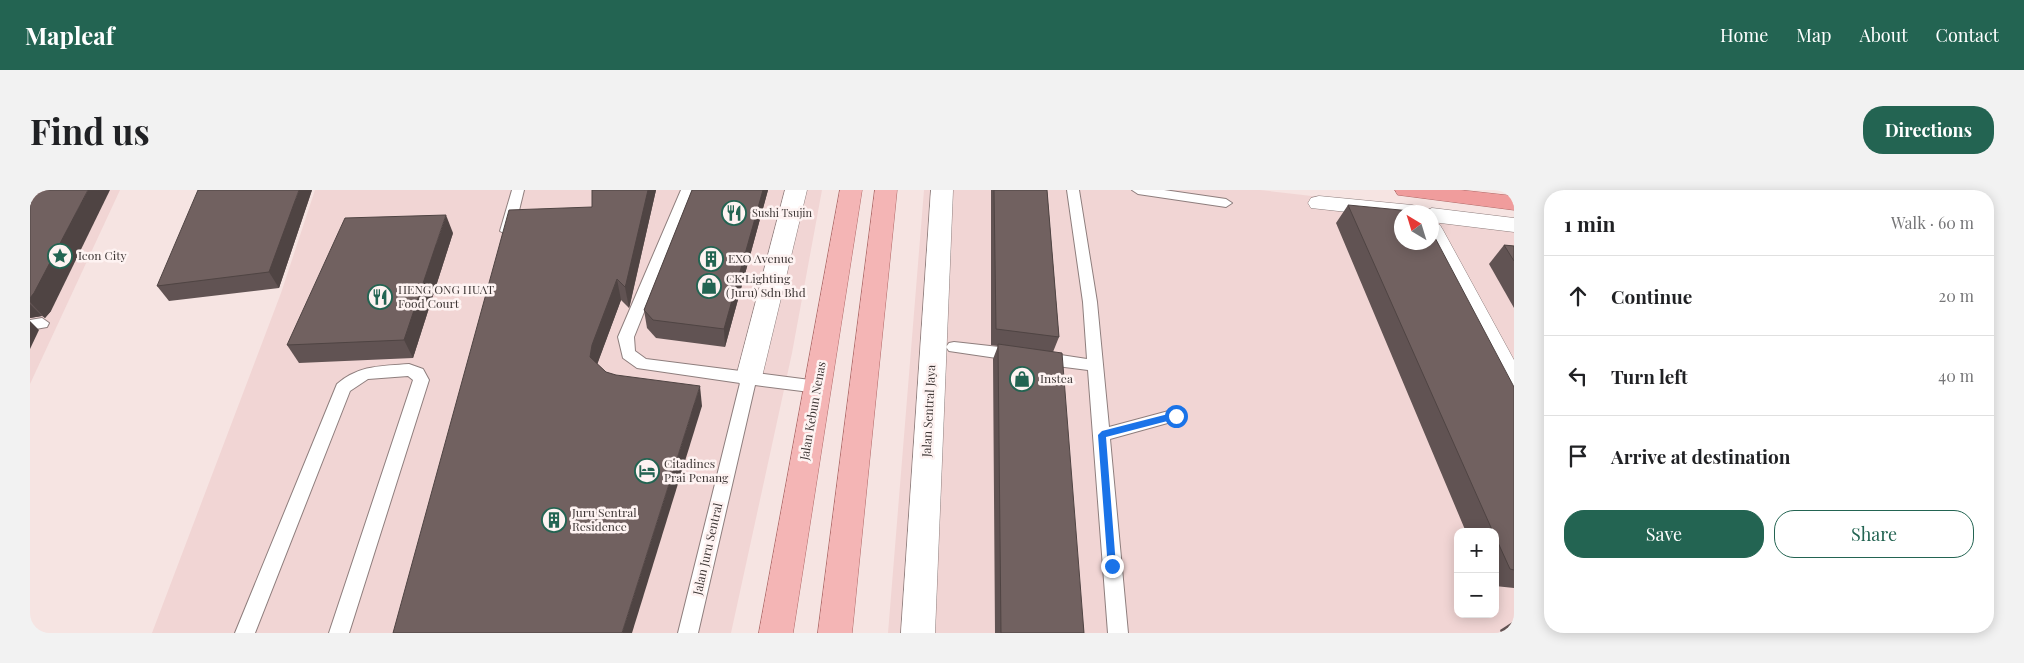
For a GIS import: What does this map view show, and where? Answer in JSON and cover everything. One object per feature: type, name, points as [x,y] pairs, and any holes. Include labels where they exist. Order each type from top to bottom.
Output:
[{"type":"highway","points":[[1406,190],[1514,203]]},
{"type":"main road","name":"Jalan Kebun Nenas","points":[[776,633],[851,190]]},
{"type":"main road","points":[[835,633],[886,190]]},
{"type":"street","name":"Jalan Juru Sentral","points":[[749,377],[796,190]]},
{"type":"street","name":"Jalan Sentral Jaya","points":[[918,633],[942,190]]},
{"type":"street","points":[[1319,202],[1394,210]]},
{"type":"street","points":[[1439,216],[1514,225]]},
{"type":"street","points":[[1439,243],[1514,385]]},
{"type":"lane","points":[[503,245],[518,190]]},
{"type":"lane","points":[[687,190],[626,337],[628,354],[642,364],[749,377],[818,388]]},
{"type":"lane","points":[[1073,190],[1090,302],[1118,633]]},
{"type":"lane","points":[[1138,190],[1226,203]]},
{"type":"lane","points":[[954,347],[1096,366]]},
{"type":"lane","points":[[245,633],[343,388],[353,379],[366,373],[410,370],[416,373],[421,380],[340,633]]},
{"type":"lane","name":"Jalan Juru Sentral","points":[[688,633],[749,377]]},
{"type":"lane","points":[[1102,435],[1176,416]]},
{"type":"shaded area","name":"Icon City","points":[[30,190],[120,190],[30,384]]},
{"type":"shaded area","points":[[315,190],[822,190],[792,353],[731,633],[152,633],[281,293]]},
{"type":"shaded area","points":[[924,190],[1260,190],[1394,205],[1394,250],[1439,250],[1439,210],[1514,219],[1514,633],[888,633]]},
{"type":"building","points":[[30,190],[88,190],[30,298]]},
{"type":"building","points":[[198,190],[299,190],[269,272],[157,286]]},
{"type":"building","name":"Juru Sentral Residence","points":[[592,190],[648,190],[625,287],[617,279],[592,345],[590,357],[606,372],[616,375],[700,386],[622,633],[393,633],[509,210],[592,207]]},
{"type":"building","name":"EXO Avenue","points":[[692,190],[763,190],[724,329],[653,320],[644,310]]},
{"type":"building","points":[[994,190],[1047,190],[1059,337],[996,329]]},
{"type":"building","points":[[1348,205],[1394,209],[1394,250],[1439,250],[1439,245],[1514,387],[1514,570],[1510,569],[1499,545],[1499,528],[1491,528]]},
{"type":"building","name":"HENG ONG HUAT Food Court","points":[[446,215],[404,340],[287,345],[345,218]]},
{"type":"building","points":[[1504,245],[1514,246],[1514,261]]},
{"type":"building","points":[[998,344],[1062,353],[1084,633],[1001,633]]},
{"type":"place","name":"Sushi Tsujin","points":[[734,213]]},
{"type":"place","name":"Icon City","points":[[60,256]]},
{"type":"place","name":"EXO Avenue","points":[[711,259]]},
{"type":"place","name":"CK Lighting (Juru) Sdn Bhd","points":[[709,286]]},
{"type":"place","name":"HENG ONG HUAT Food Court","points":[[380,297]]},
{"type":"place","name":"Instea","points":[[1022,379]]},
{"type":"place","name":"Citadines Prai Penang","points":[[647,471]]},
{"type":"place","name":"Juru Sentral Residence","points":[[554,520]]},
{"type":"route","points":[[1112,566],[1102,435],[1176,416]]}]
